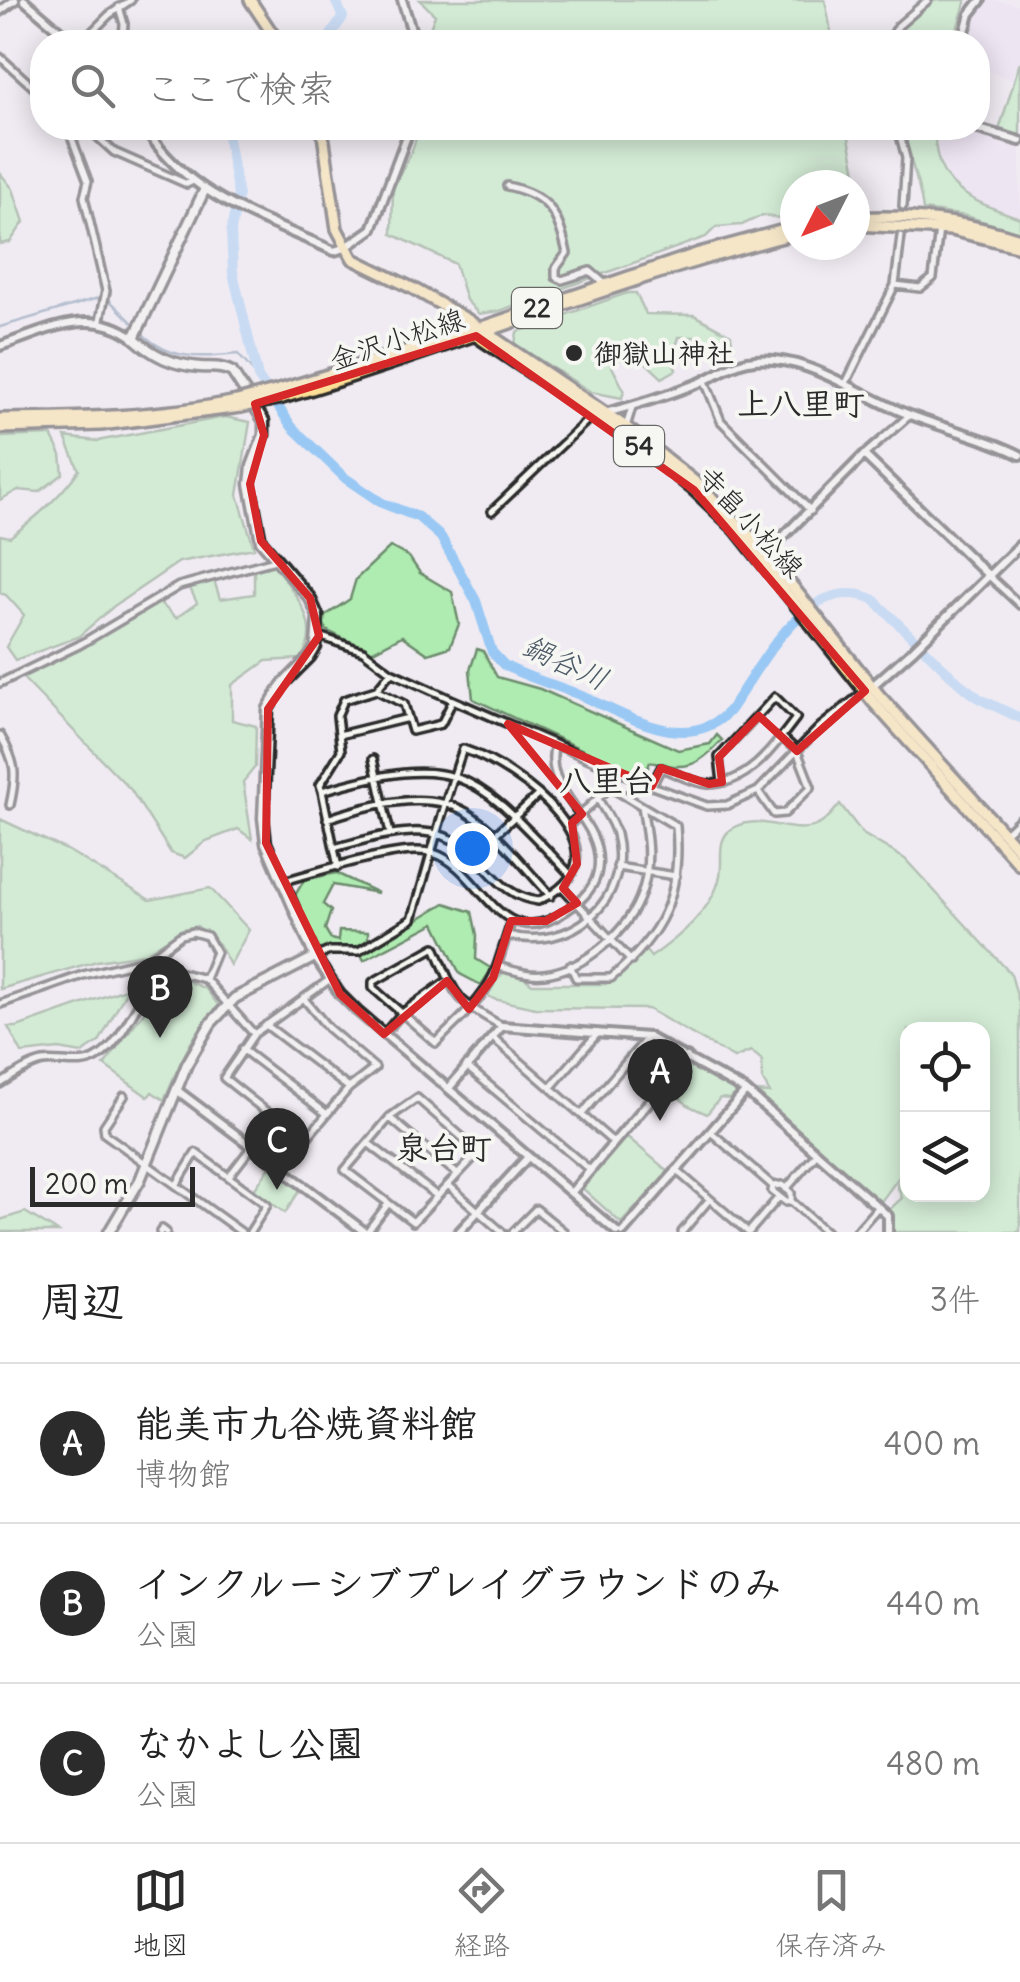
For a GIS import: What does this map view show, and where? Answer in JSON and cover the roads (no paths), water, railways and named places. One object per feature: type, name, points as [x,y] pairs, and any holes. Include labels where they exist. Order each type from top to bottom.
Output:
[{"type":"main road","points":[[250,0],[270,30]]},
{"type":"main road","points":[[324,140],[337,228],[345,248]]},
{"type":"main road","points":[[109,1232],[128,1205],[198,1040],[228,1005],[258,984],[315,957],[266,843],[263,818],[268,710],[282,685],[310,658],[319,636],[318,616],[310,598],[261,541],[250,484],[252,466],[264,435],[264,421],[240,380],[225,368],[162,360],[135,336],[204,190]]},
{"type":"main road","points":[[870,217],[910,216],[1020,238]]},
{"type":"main road","points":[[870,227],[939,230],[1020,247]]},
{"type":"main road","name":"金沢小松線","points":[[476,330],[743,239],[780,233]]},
{"type":"main road","name":"金沢小松線","points":[[0,428],[101,425],[281,394],[780,235]]},
{"type":"main road","name":"寺畠小松線","points":[[345,248],[352,259],[412,288],[599,414],[694,490],[763,557]]},
{"type":"main road","name":"金沢小松線","points":[[0,419],[100,418],[239,404]]},
{"type":"main road","name":"寺畠小松線","points":[[599,414],[626,427],[699,485],[763,557],[868,689],[1000,836],[1020,865]]},
{"type":"main road","name":"寺畠小松線","points":[[1000,836],[1020,851]]},
{"type":"street","points":[[0,12],[14,0]]},
{"type":"street","points":[[24,0],[59,30]]},
{"type":"street","points":[[95,30],[131,0]]},
{"type":"street","points":[[402,0],[411,30]]},
{"type":"street","points":[[896,30],[928,0]]},
{"type":"street","points":[[965,30],[980,0]]},
{"type":"street","points":[[119,8],[123,30]]},
{"type":"street","points":[[0,57],[30,84]]},
{"type":"street","points":[[990,132],[1020,141]]},
{"type":"street","points":[[73,140],[88,181],[84,198],[106,291],[100,320]]},
{"type":"street","points":[[101,140],[114,152],[187,184],[191,182]]},
{"type":"street","points":[[155,140],[191,182],[334,251],[372,229],[405,140]]},
{"type":"street","points":[[901,140],[906,158],[904,206]]},
{"type":"street","points":[[507,186],[540,196],[557,217],[567,252],[556,268],[556,276],[562,280],[590,271],[605,284]]},
{"type":"street","points":[[895,285],[920,288],[933,278],[939,230]]},
{"type":"street","points":[[846,383],[895,285],[901,236]]},
{"type":"street","points":[[0,346],[73,322],[100,320],[135,336]]},
{"type":"street","points":[[492,511],[599,414],[632,408],[744,362],[790,363],[1020,455]]},
{"type":"street","points":[[705,381],[721,421],[811,512]]},
{"type":"street","points":[[626,427],[632,408]]},
{"type":"street","points":[[763,557],[910,414]]},
{"type":"street","points":[[864,456],[1020,605]]},
{"type":"street","points":[[319,636],[363,651],[391,672],[690,802],[726,805],[758,791],[820,726],[912,652],[1020,545]]},
{"type":"street","points":[[0,683],[79,644],[179,586],[275,560]]},
{"type":"street","points":[[338,867],[320,786],[341,751],[337,716],[344,700],[376,690],[391,672]]},
{"type":"street","points":[[376,690],[404,704],[412,732],[441,724],[453,700]]},
{"type":"street","points":[[652,786],[661,768],[698,782],[722,782],[750,772],[796,718],[775,697],[719,757],[722,782]]},
{"type":"street","points":[[339,736],[408,718]]},
{"type":"street","points":[[0,735],[14,758],[10,806]]},
{"type":"street","points":[[758,791],[774,814],[785,813],[812,787],[797,752],[782,737]]},
{"type":"street","points":[[282,881],[402,852],[433,852],[451,863],[488,902],[512,920],[546,921],[577,902],[591,888],[598,872],[596,846],[582,814],[554,778],[550,763],[554,744]]},
{"type":"street","points":[[334,848],[390,833],[436,835],[456,841],[509,892],[538,901],[562,887],[577,864],[575,836],[568,826],[506,768],[464,749],[454,776],[436,835],[433,852],[412,919],[359,951],[329,951],[315,957],[329,980],[357,1011],[620,1232],[746,1091]]},
{"type":"street","points":[[374,759],[390,833]]},
{"type":"street","points":[[322,791],[376,775],[431,771],[454,776],[480,787],[515,817],[570,876]]},
{"type":"street","points":[[568,826],[610,787],[676,826],[676,876],[662,921],[632,961],[610,978],[576,978],[570,965]]},
{"type":"street","points":[[473,855],[538,795]]},
{"type":"street","points":[[507,936],[538,941],[554,938],[590,917],[617,868],[616,833],[598,799]]},
{"type":"street","points":[[327,819],[383,804],[446,804],[468,814],[494,836],[550,896]]},
{"type":"street","points":[[497,966],[546,974],[570,965],[611,939],[634,911],[646,871],[649,848],[642,806]]},
{"type":"street","points":[[1000,836],[1020,819]]},
{"type":"street","points":[[617,868],[676,876]]},
{"type":"street","points":[[562,887],[632,961]]},
{"type":"street","points":[[512,920],[482,998],[470,1009],[436,1042],[373,988],[373,982],[435,947],[446,982],[470,1009],[502,1026],[648,1037],[746,1091],[888,1216],[888,1232]]},
{"type":"street","points":[[0,1004],[83,975],[149,958],[182,935],[193,932],[207,936],[216,952],[204,979]]},
{"type":"street","points":[[0,1084],[38,1063],[79,1063],[98,1058],[155,983],[178,972],[204,979],[254,1034]]},
{"type":"street","points":[[305,1000],[328,1028],[375,1068],[349,1088],[306,1139],[301,1139],[224,1078],[254,1034],[329,980]]},
{"type":"street","points":[[384,1034],[402,1013],[446,982]]},
{"type":"street","points":[[266,1025],[349,1088]]},
{"type":"street","points":[[448,1088],[502,1026]]},
{"type":"street","points":[[551,1088],[598,1033]]},
{"type":"street","points":[[492,1037],[614,1144]]},
{"type":"street","points":[[582,1114],[648,1037]]},
{"type":"street","points":[[242,1049],[327,1114]]},
{"type":"street","points":[[571,1193],[687,1057]]},
{"type":"street","points":[[466,1066],[590,1170]]},
{"type":"street","points":[[178,1091],[366,1232],[388,1204]]},
{"type":"street","points":[[124,1096],[104,1126],[105,1134],[241,1232]]},
{"type":"street","points":[[416,1098],[479,1152],[413,1222],[345,1170],[366,1143],[390,1117],[416,1098]]},
{"type":"street","points":[[390,1117],[456,1174]]},
{"type":"street","points":[[229,1176],[274,1118]]},
{"type":"street","points":[[710,1132],[773,1186],[786,1188],[791,1201]]},
{"type":"street","points":[[366,1143],[437,1196]]},
{"type":"street","points":[[177,1185],[196,1153],[268,1205],[250,1232]]},
{"type":"street","points":[[786,1188],[818,1153]]},
{"type":"street","points":[[459,1232],[528,1157]]},
{"type":"street","points":[[676,1170],[748,1232],[779,1197]]},
{"type":"street","points":[[448,1185],[502,1232]]},
{"type":"street","points":[[773,1186],[772,1191],[786,1202],[791,1201],[826,1232]]},
{"type":"street","points":[[682,1232],[710,1200]]},
{"type":"street","points":[[856,1232],[878,1207]]},
{"type":"street","points":[[513,1232],[536,1208],[564,1232]]},
{"type":"waterway","name":"鍋谷川","points":[[334,30],[343,17],[335,0]]},
{"type":"waterway","name":"鍋谷川","points":[[228,140],[238,195],[231,231],[233,273],[258,377],[292,427],[345,478],[382,503],[418,517],[441,537],[476,601],[492,652],[504,665],[654,726],[693,730],[712,724],[729,711],[771,649],[806,611],[827,599],[849,594],[873,599],[959,683],[980,699],[1020,718]]},
{"type":"waterway","points":[[0,327],[105,296],[136,326]]},
{"type":"waterway","points":[[141,332],[175,353],[238,354],[258,377]]},
{"type":"place","name":"御獄山神社","points":[[574,353]]},
{"type":"place","name":"インクルーシブプレイグラウンドのみ","points":[[160,1038]]},
{"type":"place","name":"能美市九谷焼資料館","points":[[660,1121]]},
{"type":"place","name":"なかよし公園","points":[[277,1190]]},
{"type":"district","name":"上八里町","points":[[801,403]]},
{"type":"district","name":"八里台","points":[[607,780]]},
{"type":"district","name":"泉台町","points":[[444,1147]]}]
